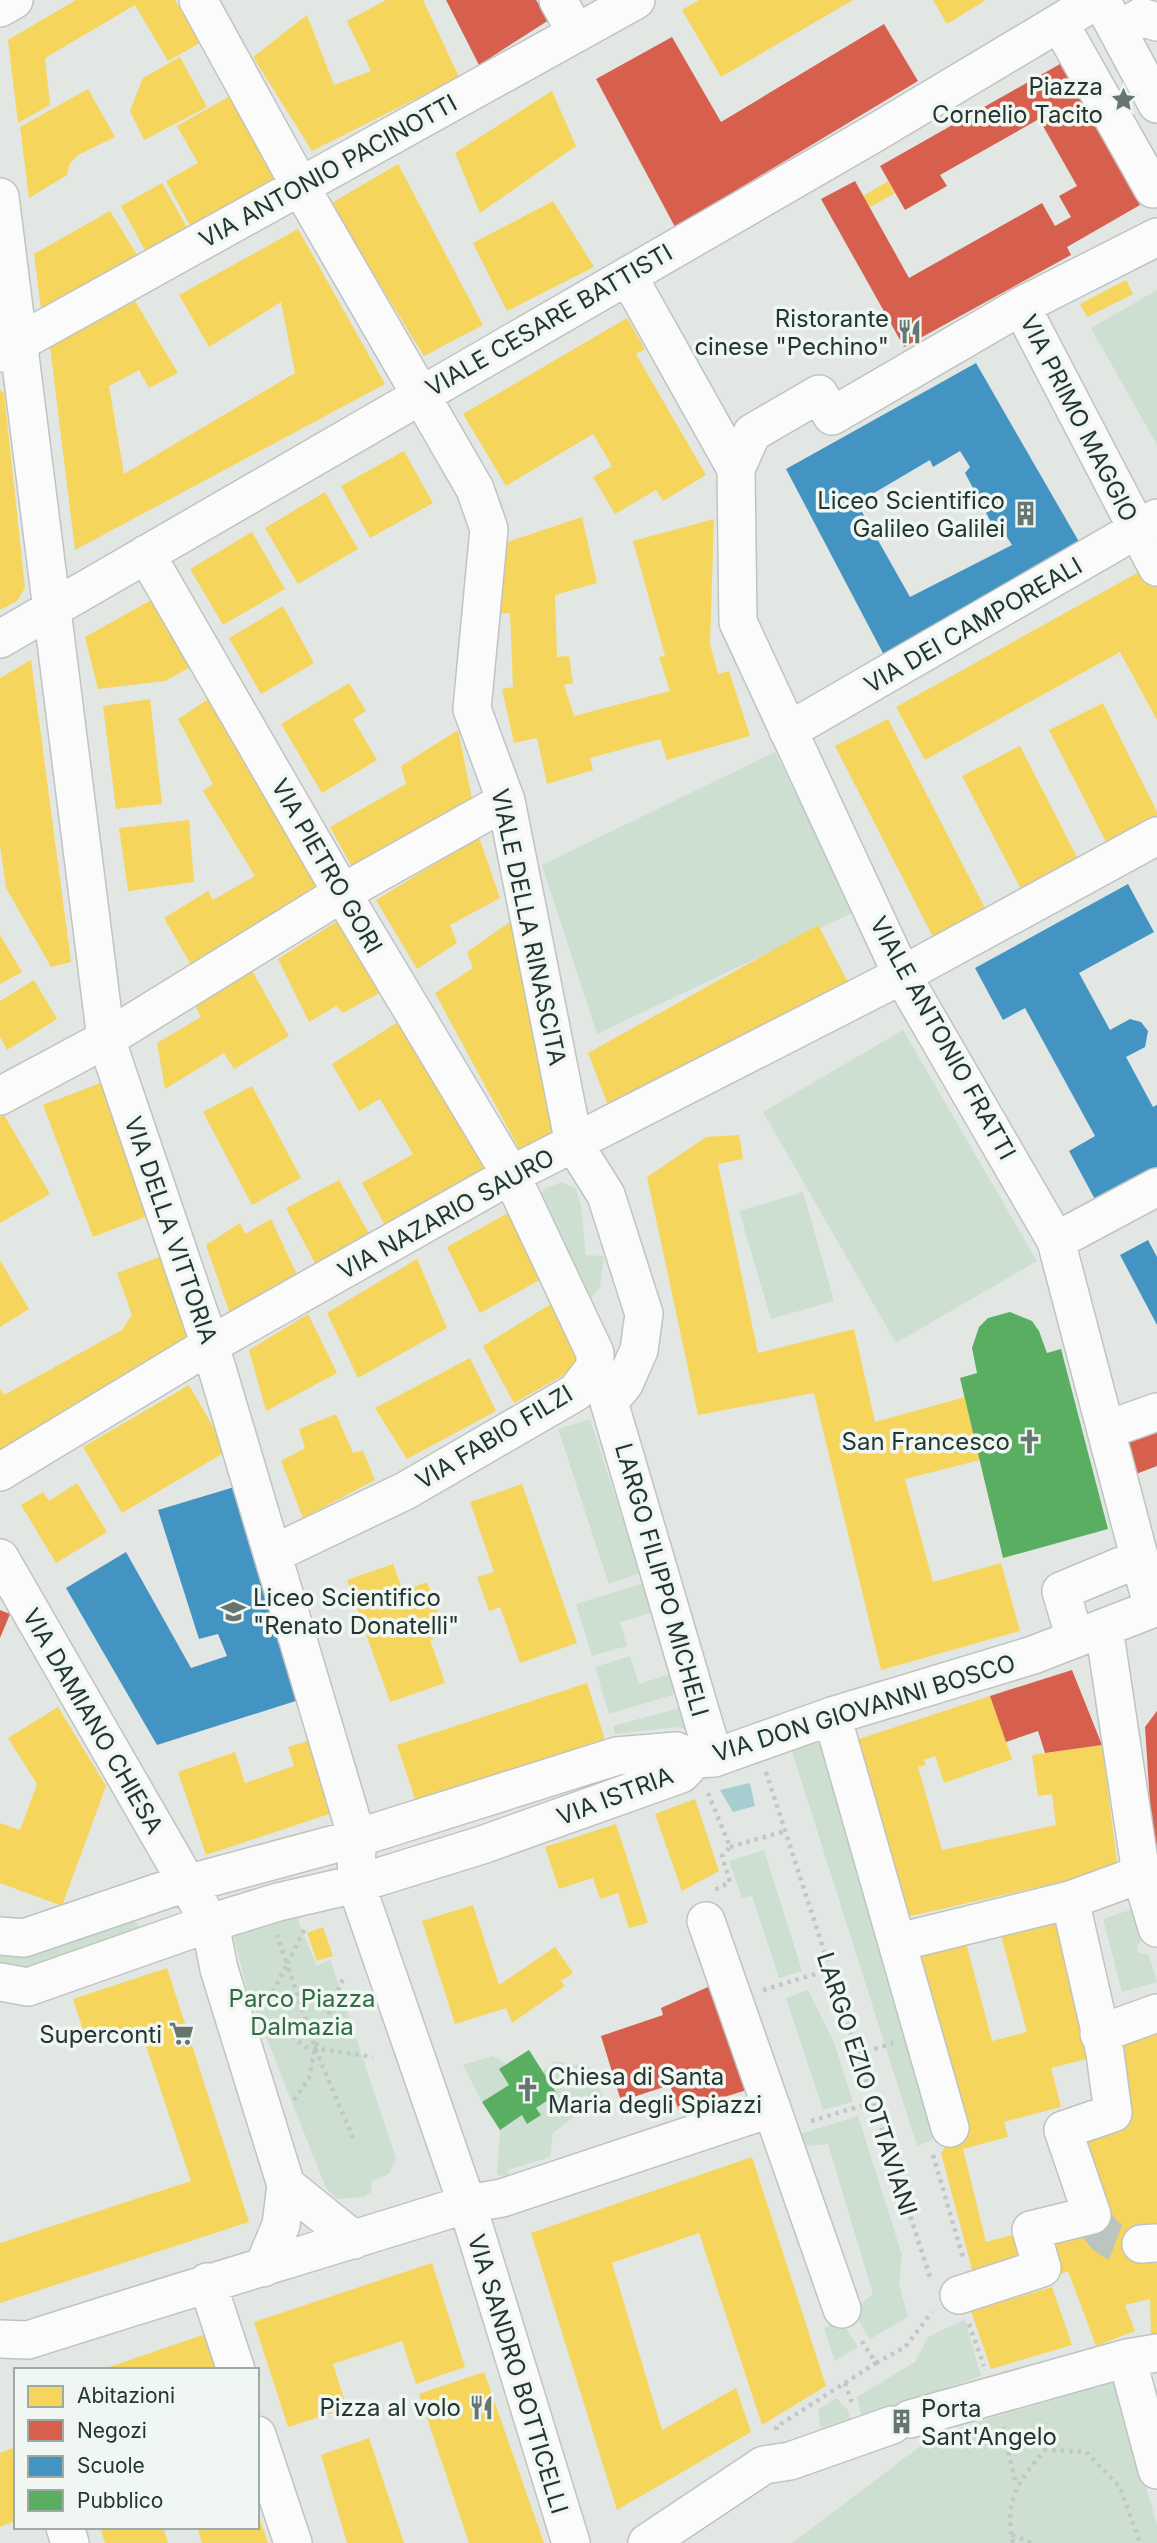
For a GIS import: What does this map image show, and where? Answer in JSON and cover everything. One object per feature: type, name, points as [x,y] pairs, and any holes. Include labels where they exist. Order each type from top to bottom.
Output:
[{"type":"street","points":[[0,8],[14,0]]},
{"type":"street","name":"VIALE DELLA RINASCITA","points":[[198,0],[300,186],[422,393],[475,489],[489,529],[472,709],[506,801],[574,1144]]},
{"type":"street","points":[[558,0],[576,33]]},
{"type":"street","name":"VIA ANTONIO PACINOTTI","points":[[10,347],[636,0]]},
{"type":"street","points":[[1105,10],[1157,104]]},
{"type":"street","name":"VIALE CESARE BATTISTI","points":[[0,639],[1060,24],[1105,10],[1157,22]]},
{"type":"street","points":[[1060,24],[1153,189]]},
{"type":"street","name":"VIA DELLA VITTORIA","points":[[0,197],[10,347],[54,608],[106,1039],[211,1345],[273,1554],[357,1838],[356,1884]]},
{"type":"street","points":[[736,469],[752,433],[819,394],[832,416],[1021,306],[1157,237]]},
{"type":"street","points":[[628,276],[736,469]]},
{"type":"street","name":"VIA PRIMO MAGGIO","points":[[1021,306],[1147,524],[1157,567]]},
{"type":"street","points":[[736,469],[765,443],[818,412]]},
{"type":"street","name":"VIALE ANTONIO FRATTI","points":[[736,469],[737,622],[902,975],[1056,1241],[1155,1608]]},
{"type":"street","name":"VIA DEI CAMPOREALI","points":[[788,731],[1147,524]]},
{"type":"street","name":"VIA PIETRO GORI","points":[[146,554],[342,893],[511,1175]]},
{"type":"street","points":[[0,1096],[106,1039],[342,893],[506,801]]},
{"type":"street","name":"VIA NAZARIO SAURO","points":[[0,1472],[211,1345],[511,1175],[902,975],[1157,836]]},
{"type":"street","points":[[574,1144],[606,1195],[644,1314],[639,1350],[624,1384],[609,1402]]},
{"type":"street","name":"VIA FABIO FILZI","points":[[273,1554],[405,1490],[576,1392],[595,1367],[595,1353],[511,1175]]},
{"type":"street","points":[[1056,1241],[1157,1187]]},
{"type":"street","name":"LARGO FILIPPO MICHELI","points":[[595,1367],[609,1402],[705,1769]]},
{"type":"street","points":[[1107,1430],[1157,1412]]},
{"type":"street","name":"VIA DAMIANO CHIESA","points":[[0,1558],[185,1884],[210,1923]]},
{"type":"street","points":[[1140,1558],[1061,1591],[1089,1633],[1122,1741],[1157,1928]]},
{"type":"street","name":"VIA DON GIOVANNI BOSCO","points":[[705,1769],[832,1716],[1033,1655],[1155,1608]]},
{"type":"street","points":[[832,1716],[899,1942],[950,2129]]},
{"type":"street","name":"VIA ISTRIA","points":[[0,1936],[24,1938],[185,1884],[357,1838],[617,1756],[676,1751],[705,1769]]},
{"type":"street","name":"VIA ISTRIA","points":[[0,1982],[28,1987],[210,1923],[278,1902],[356,1884],[482,1845],[681,1774],[705,1769]]},
{"type":"street","points":[[899,1942],[1070,1900],[1149,1874]]},
{"type":"street","name":"VIA SANDRO BOTTICELLI","points":[[356,1884],[467,2204],[571,2543]]},
{"type":"street","points":[[957,2295],[1042,2268],[1031,2230],[1092,2215],[1063,2130],[1114,2113],[1070,1900]]},
{"type":"street","points":[[709,1907],[775,2119],[842,2309]]},
{"type":"street","points":[[210,1923],[219,1969],[286,2185],[281,2225],[263,2268]]},
{"type":"street","points":[[1099,2035],[1157,2013]]},
{"type":"street","points":[[9,2350],[29,2340],[207,2282],[263,2268],[467,2204],[514,2194],[775,2119]]},
{"type":"street","points":[[286,2185],[354,2240]]},
{"type":"street","points":[[207,2282],[235,2368]]},
{"type":"street","points":[[647,2543],[764,2465],[790,2461],[901,2422],[1142,2356],[1157,2470]]},
{"type":"street","points":[[259,2441],[293,2543]]},
{"type":"path","points":[[705,1769],[730,1847]]},
{"type":"path","name":"LARGO EZIO OTTAVIANI","points":[[756,1773],[765,1770],[874,2102],[957,2295],[995,2395],[1016,2485]]},
{"type":"path","points":[[709,1907],[730,1882],[722,1856],[730,1847],[785,1831]]},
{"type":"path","points":[[309,1923],[261,2013],[306,2047],[373,2057]]},
{"type":"path","points":[[277,1934],[315,2048],[353,2138]]},
{"type":"path","points":[[781,1984],[830,1970]]},
{"type":"path","points":[[294,2101],[309,2078],[315,2048],[344,1976]]},
{"type":"path","points":[[775,2119],[874,2102]]},
{"type":"path","points":[[790,2461],[776,2427],[905,2347],[957,2295],[932,2153],[950,2129]]},
{"type":"path","points":[[842,2309],[876,2364]]},
{"type":"path","points":[[1013,2543],[1008,2521],[1016,2485],[1045,2451],[1086,2452],[1120,2487],[1140,2543]]},
{"type":"path","points":[[1012,2535],[1032,2543]]},
{"type":"green space","points":[[1157,290],[1157,445],[1091,328]]},
{"type":"green space","points":[[775,752],[854,912],[597,1034],[542,865]]},
{"type":"green space","points":[[903,1030],[1037,1261],[896,1343],[763,1112]]},
{"type":"green space","points":[[562,1182],[576,1189],[581,1205],[586,1255],[604,1256],[600,1287],[589,1300],[539,1195],[546,1188]]},
{"type":"green space","points":[[803,1192],[834,1301],[771,1319],[739,1211]]},
{"type":"green space","points":[[590,1419],[640,1573],[609,1584],[558,1429]]},
{"type":"green space","points":[[645,1583],[654,1612],[620,1622],[627,1646],[592,1656],[576,1604]]},
{"type":"green space","points":[[630,1656],[639,1684],[673,1673],[679,1693],[609,1714],[595,1667]]},
{"type":"green space","points":[[683,1707],[691,1731],[678,1727],[615,1734],[613,1726]]},
{"type":"green space","points":[[824,1735],[942,2121],[931,2140],[917,2146],[790,1745]]},
{"type":"green space","points":[[764,1850],[802,1971],[779,1978],[752,1896],[742,1898],[729,1861]]},
{"type":"green space","points":[[1136,1908],[1144,1938],[1137,1946],[1138,1952],[1149,1955],[1157,1982],[1122,1992],[1103,1919]]},
{"type":"green space","name":"Parco Piazza Dalmazia","points":[[299,1912],[299,1923],[317,1966],[330,1959],[396,2158],[389,2174],[372,2181],[371,2192],[364,2197],[337,2199],[326,2188],[247,1989],[233,1934]]},
{"type":"green space","points":[[128,1914],[139,1925],[137,1941],[27,1973],[0,1970],[0,1947]]},
{"type":"green space","points":[[808,1990],[834,2042],[853,2102],[823,2110],[786,1998]]},
{"type":"green space","points":[[493,2056],[507,2064],[499,2069],[509,2085],[482,2102],[463,2065]]},
{"type":"green space","points":[[555,2061],[590,2067],[606,2104],[578,2114],[553,2133],[550,2157],[508,2170],[511,2180],[497,2174],[500,2130],[522,2115],[541,2115],[536,2108],[557,2094],[542,2072]]},
{"type":"green space","points":[[858,2116],[902,2255],[899,2284],[908,2317],[870,2339],[852,2310],[873,2294],[828,2144],[795,2147],[794,2136]]},
{"type":"green space","points":[[840,2318],[858,2347],[835,2361],[824,2329]]},
{"type":"green space","points":[[965,2319],[981,2376],[862,2416],[857,2397],[915,2362],[928,2337]]},
{"type":"green space","points":[[1115,2381],[1157,2525],[1157,2543],[792,2543],[935,2435]]},
{"type":"green space","points":[[836,2398],[848,2410],[850,2419],[821,2428],[818,2410]]},
{"type":"water","points":[[750,1783],[755,1806],[733,1812],[720,1790]]},
{"type":"building: Abitazioni","points":[[76,0],[175,0],[200,43],[168,61],[135,5],[45,58],[50,105],[18,123],[8,40]]},
{"type":"building: Abitazioni","points":[[386,0],[423,0],[459,77],[312,151],[253,57],[307,15],[334,85],[371,71],[347,21]]},
{"type":"building: Abitazioni","points":[[699,0],[853,0],[721,77],[682,10]]},
{"type":"building: Abitazioni","points":[[933,0],[986,0],[947,24]]},
{"type":"building: Abitazioni","points":[[180,57],[207,107],[144,140],[130,111],[143,78]]},
{"type":"building: Abitazioni","points":[[88,89],[115,137],[78,155],[70,163],[67,175],[29,198],[20,127]]},
{"type":"building: Abitazioni","points":[[552,91],[576,146],[480,213],[455,153]]},
{"type":"building: Abitazioni","points":[[230,96],[278,180],[192,229],[166,181],[198,163],[177,126]]},
{"type":"building: Abitazioni","points":[[398,164],[483,325],[424,356],[330,204]]},
{"type":"building: Abitazioni","points":[[888,181],[895,193],[870,207],[863,196]]},
{"type":"building: Abitazioni","points":[[162,183],[189,231],[147,254],[121,206]]},
{"type":"building: Abitazioni","points":[[553,201],[594,267],[507,311],[473,243]]},
{"type":"building: Abitazioni","points":[[110,211],[139,258],[41,309],[34,254]]},
{"type":"building: Abitazioni","points":[[298,229],[385,384],[75,550],[50,347],[135,301],[178,373],[149,388],[139,370],[109,386],[124,474],[295,373],[281,302],[209,347],[179,295]]},
{"type":"building: Abitazioni","points":[[1126,280],[1133,294],[1087,317],[1080,304]]},
{"type":"building: Abitazioni","points":[[627,318],[645,349],[636,354],[706,475],[663,501],[656,490],[615,514],[593,477],[612,466],[593,434],[506,486],[463,414]]},
{"type":"building: Abitazioni","points":[[0,390],[4,393],[25,588],[17,601],[0,610]]},
{"type":"building: Abitazioni","points":[[404,451],[433,503],[370,538],[341,486]]},
{"type":"building: Abitazioni","points":[[325,492],[358,549],[298,584],[265,528]]},
{"type":"building: Abitazioni","points":[[582,517],[597,583],[555,595],[557,657],[569,656],[573,683],[564,685],[574,716],[670,691],[659,657],[665,656],[633,541],[714,519],[710,644],[718,674],[729,671],[750,736],[667,760],[660,739],[590,758],[593,770],[547,784],[537,738],[514,743],[502,689],[513,687],[510,613],[498,614],[507,542]]},
{"type":"building: Abitazioni","points":[[252,532],[285,589],[223,625],[190,569]]},
{"type":"building: Abitazioni","points":[[1148,567],[1157,584],[1157,720],[1120,652],[925,760],[896,707]]},
{"type":"building: Abitazioni","points":[[160,595],[196,664],[165,681],[98,689],[85,637]]},
{"type":"building: Abitazioni","points":[[283,606],[314,663],[261,694],[229,638]]},
{"type":"building: Abitazioni","points":[[31,660],[71,962],[51,967],[6,888],[0,845],[0,678]]},
{"type":"building: Abitazioni","points":[[349,683],[366,711],[353,719],[377,760],[322,793],[281,724]]},
{"type":"building: Abitazioni","points":[[216,694],[320,885],[191,965],[164,918],[208,891],[213,900],[255,876],[203,791],[213,784],[178,719]]},
{"type":"building: Abitazioni","points":[[150,699],[162,804],[116,809],[103,706]]},
{"type":"building: Abitazioni","points":[[1103,703],[1157,812],[1157,819],[1107,844],[1049,730]]},
{"type":"building: Abitazioni","points":[[888,719],[987,912],[934,939],[835,746]]},
{"type":"building: Abitazioni","points":[[458,730],[473,804],[357,876],[330,827],[406,784],[401,766]]},
{"type":"building: Abitazioni","points":[[1020,746],[1081,865],[1024,895],[962,776]]},
{"type":"building: Abitazioni","points":[[189,820],[194,882],[128,891],[119,828]]},
{"type":"building: Abitazioni","points":[[479,837],[500,898],[450,925],[457,943],[417,969],[376,900]]},
{"type":"building: Abitazioni","points":[[348,914],[390,987],[343,1013],[336,1006],[309,1022],[278,959]]},
{"type":"building: Abitazioni","points":[[513,920],[564,1132],[524,1158],[435,993],[473,968],[467,952]]},
{"type":"building: Abitazioni","points":[[818,925],[850,986],[612,1116],[588,1053]]},
{"type":"building: Abitazioni","points":[[0,935],[22,972],[0,984]]},
{"type":"building: Abitazioni","points":[[252,971],[289,1036],[234,1069],[224,1053],[165,1089],[157,1043],[201,1017],[195,1005]]},
{"type":"building: Abitazioni","points":[[34,980],[57,1019],[7,1050],[0,1037],[0,1001]]},
{"type":"building: Abitazioni","points":[[409,1015],[491,1177],[390,1235],[362,1183],[413,1154],[380,1099],[359,1111],[332,1064]]},
{"type":"building: Abitazioni","points":[[111,1079],[161,1211],[93,1237],[43,1105]]},
{"type":"building: Abitazioni","points":[[252,1086],[301,1178],[252,1205],[203,1112]]},
{"type":"building: Abitazioni","points":[[4,1115],[50,1194],[0,1223],[0,1117]]},
{"type":"building: Abitazioni","points":[[739,1135],[743,1159],[718,1164],[758,1353],[854,1329],[875,1422],[965,1397],[980,1460],[905,1479],[933,1582],[1001,1563],[1020,1631],[881,1670],[814,1393],[698,1415],[647,1177],[706,1137]]},
{"type":"building: Abitazioni","points":[[339,1180],[373,1241],[318,1269],[286,1208]]},
{"type":"building: Abitazioni","points":[[519,1207],[554,1272],[480,1313],[447,1247]]},
{"type":"building: Abitazioni","points":[[271,1219],[299,1279],[231,1317],[206,1245],[240,1223],[245,1234]]},
{"type":"building: Abitazioni","points":[[167,1254],[195,1331],[187,1350],[0,1455],[0,1388],[4,1395],[122,1330],[132,1315],[117,1273]]},
{"type":"building: Abitazioni","points":[[417,1259],[447,1328],[358,1378],[327,1313]]},
{"type":"building: Abitazioni","points":[[0,1260],[29,1309],[0,1327]]},
{"type":"building: Abitazioni","points":[[554,1302],[585,1363],[514,1403],[483,1346]]},
{"type":"building: Abitazioni","points":[[308,1314],[337,1373],[266,1411],[249,1350]]},
{"type":"building: Abitazioni","points":[[470,1358],[496,1411],[407,1459],[375,1408]]},
{"type":"building: Abitazioni","points":[[189,1385],[227,1451],[122,1513],[83,1447]]},
{"type":"building: Abitazioni","points":[[336,1414],[353,1453],[363,1451],[375,1480],[303,1518],[281,1461],[305,1448],[299,1429]]},
{"type":"building: Abitazioni","points":[[77,1483],[107,1532],[56,1563],[21,1505],[43,1492],[49,1501]]},
{"type":"building: Abitazioni","points":[[522,1484],[577,1643],[520,1663],[500,1607],[489,1611],[477,1577],[494,1572],[470,1502]]},
{"type":"building: Abitazioni","points":[[393,1564],[403,1591],[427,1582],[446,1634],[430,1640],[445,1683],[390,1702],[347,1580]]},
{"type":"building: Abitazioni","points":[[587,1683],[606,1743],[417,1805],[397,1745]]},
{"type":"building: Abitazioni","points":[[990,1696],[1012,1759],[944,1783],[935,1756],[924,1760],[926,1765],[918,1767],[942,1850],[1056,1825],[1052,1794],[1038,1796],[1032,1755],[1102,1745],[1118,1869],[906,1917],[853,1741]]},
{"type":"building: Abitazioni","points":[[58,1707],[106,1786],[62,1906],[0,1883],[0,1823],[20,1830],[37,1784],[8,1738]]},
{"type":"building: Abitazioni","points":[[320,1737],[344,1809],[206,1855],[178,1772],[235,1752],[245,1783],[294,1766],[288,1747]]},
{"type":"building: Abitazioni","points":[[695,1799],[719,1871],[682,1891],[655,1814]]},
{"type":"building: Abitazioni","points":[[616,1824],[648,1923],[629,1928],[618,1893],[600,1899],[593,1878],[559,1889],[545,1847]]},
{"type":"building: Abitazioni","points":[[473,1905],[499,1985],[555,1947],[573,1973],[561,1981],[565,1986],[512,2023],[506,2008],[455,2024],[422,1921]]},
{"type":"building: Abitazioni","points":[[1056,1912],[1095,2057],[1051,2068],[1061,2107],[1004,2122],[1008,2137],[963,2149],[986,2242],[1020,2233],[1027,2259],[973,2273],[941,2153],[958,2127],[911,1949],[964,1935],[992,2041],[1027,2032],[999,1928]]},
{"type":"building: Abitazioni","points":[[323,1927],[333,1956],[317,1961],[307,1933]]},
{"type":"building: Abitazioni","points":[[167,1968],[249,2222],[0,2303],[0,2243],[191,2181],[140,2028],[88,2045],[73,1999]]},
{"type":"building: Abitazioni","points":[[1157,2021],[1157,2337],[1151,2338],[1150,2299],[1125,2305],[1135,2331],[1096,2346],[1068,2271],[1059,2275],[1044,2237],[1100,2216],[1076,2131],[1127,2118],[1110,2037]]},
{"type":"building: Abitazioni","points":[[752,2157],[826,2386],[762,2425],[699,2233],[612,2263],[662,2430],[736,2388],[751,2432],[617,2510],[531,2233]]},
{"type":"building: Abitazioni","points":[[432,2263],[465,2367],[416,2384],[402,2341],[333,2364],[347,2408],[288,2427],[254,2322]]},
{"type":"building: Abitazioni","points":[[1052,2287],[1072,2345],[991,2369],[971,2311]]},
{"type":"building: Abitazioni","points":[[206,2334],[218,2368],[106,2368]]},
{"type":"building: Abitazioni","points":[[484,2372],[544,2543],[469,2543],[419,2394]]},
{"type":"building: Abitazioni","points":[[369,2438],[404,2543],[347,2543],[321,2455]]},
{"type":"building: Abitazioni","points":[[14,2448],[14,2522],[0,2527],[0,2453]]},
{"type":"building: Abitazioni","points":[[259,2517],[268,2543],[202,2543],[198,2529],[259,2529]]},
{"type":"building: Abitazioni","points":[[101,2529],[164,2529],[168,2543],[105,2543]]},
{"type":"building: Negozi","points":[[446,0],[536,0],[549,20],[479,65]]},
{"type":"building: Negozi","points":[[884,24],[918,81],[675,227],[596,79],[672,37],[721,122]]},
{"type":"building: Negozi","points":[[1060,64],[1140,205],[1067,247],[1071,255],[904,347],[821,199],[855,181],[909,278],[1042,203],[1055,226],[1071,217],[1059,196],[1077,186],[1039,119],[940,175],[947,186],[905,210],[880,166]]},
{"type":"building: Negozi","points":[[1157,1428],[1157,1466],[1136,1474],[1124,1440]]},
{"type":"building: Negozi","points":[[0,1610],[10,1614],[0,1638]]},
{"type":"building: Negozi","points":[[1072,1670],[1102,1745],[1045,1753],[1038,1731],[1006,1742],[990,1696]]},
{"type":"building: Negozi","points":[[1157,1711],[1157,1864],[1154,1865],[1145,1727]]},
{"type":"building: Negozi","points":[[708,1987],[750,2089],[679,2111],[670,2085],[621,2101],[601,2036],[663,2015],[661,2008]]},
{"type":"building: Scuole","name":"Liceo Scientifico Galileo Galilei","points":[[976,363],[1082,547],[886,659],[786,469]],"holes":[[[960,451],[970,467],[965,473],[993,526],[1000,526],[1012,545],[910,597],[857,503],[930,460],[933,467]]]},
{"type":"building: Scuole","points":[[1128,884],[1154,932],[1079,973],[1110,1030],[1130,1019],[1141,1022],[1148,1031],[1145,1047],[1126,1057],[1153,1107],[1157,1105],[1157,1173],[1098,1205],[1069,1151],[1095,1136],[1025,1008],[1003,1020],[975,968]]},
{"type":"building: Scuole","points":[[1148,1240],[1157,1257],[1157,1325],[1120,1255]]},
{"type":"building: Scuole","name":"Liceo Scientifico \"Renato Donatelli\"","points":[[241,1485],[302,1699],[157,1745],[66,1588],[126,1552],[191,1668],[227,1656],[218,1634],[199,1639],[158,1510]]},
{"type":"building: Pubblico","name":"San Francesco","points":[[1010,1312],[1032,1321],[1047,1353],[1061,1349],[1108,1529],[1003,1558],[960,1378],[977,1373],[972,1348],[979,1327],[988,1318]]},
{"type":"building: Pubblico","name":"Chiesa di Santa Maria degli Spiazzi","points":[[529,2050],[557,2094],[536,2108],[541,2115],[527,2124],[522,2115],[500,2130],[482,2102],[509,2085],[499,2069]]},
{"type":"tunnel","points":[[1092,2215],[1100,2230],[1111,2240],[1124,2244],[1141,2244]]},
{"type":"place","name":"Piazza Cornelio Tacito","points":[[1123,100]]},
{"type":"place","name":"Ristorante cinese \"Pechino\"","points":[[909,332]]},
{"type":"place","name":"Liceo Scientifico Galileo Galilei","points":[[1025,514]]},
{"type":"place","name":"San Francesco","points":[[1030,1441]]},
{"type":"place","name":"Liceo Scientifico \"Renato Donatelli\"","points":[[233,1611]]},
{"type":"place","name":"Superconti","points":[[182,2034]]},
{"type":"place","name":"Chiesa di Santa Maria degli Spiazzi","points":[[528,2090]]},
{"type":"place","name":"Pizza al volo","points":[[481,2407]]},
{"type":"place","name":"Porta Sant'Angelo","points":[[901,2422]]}]
